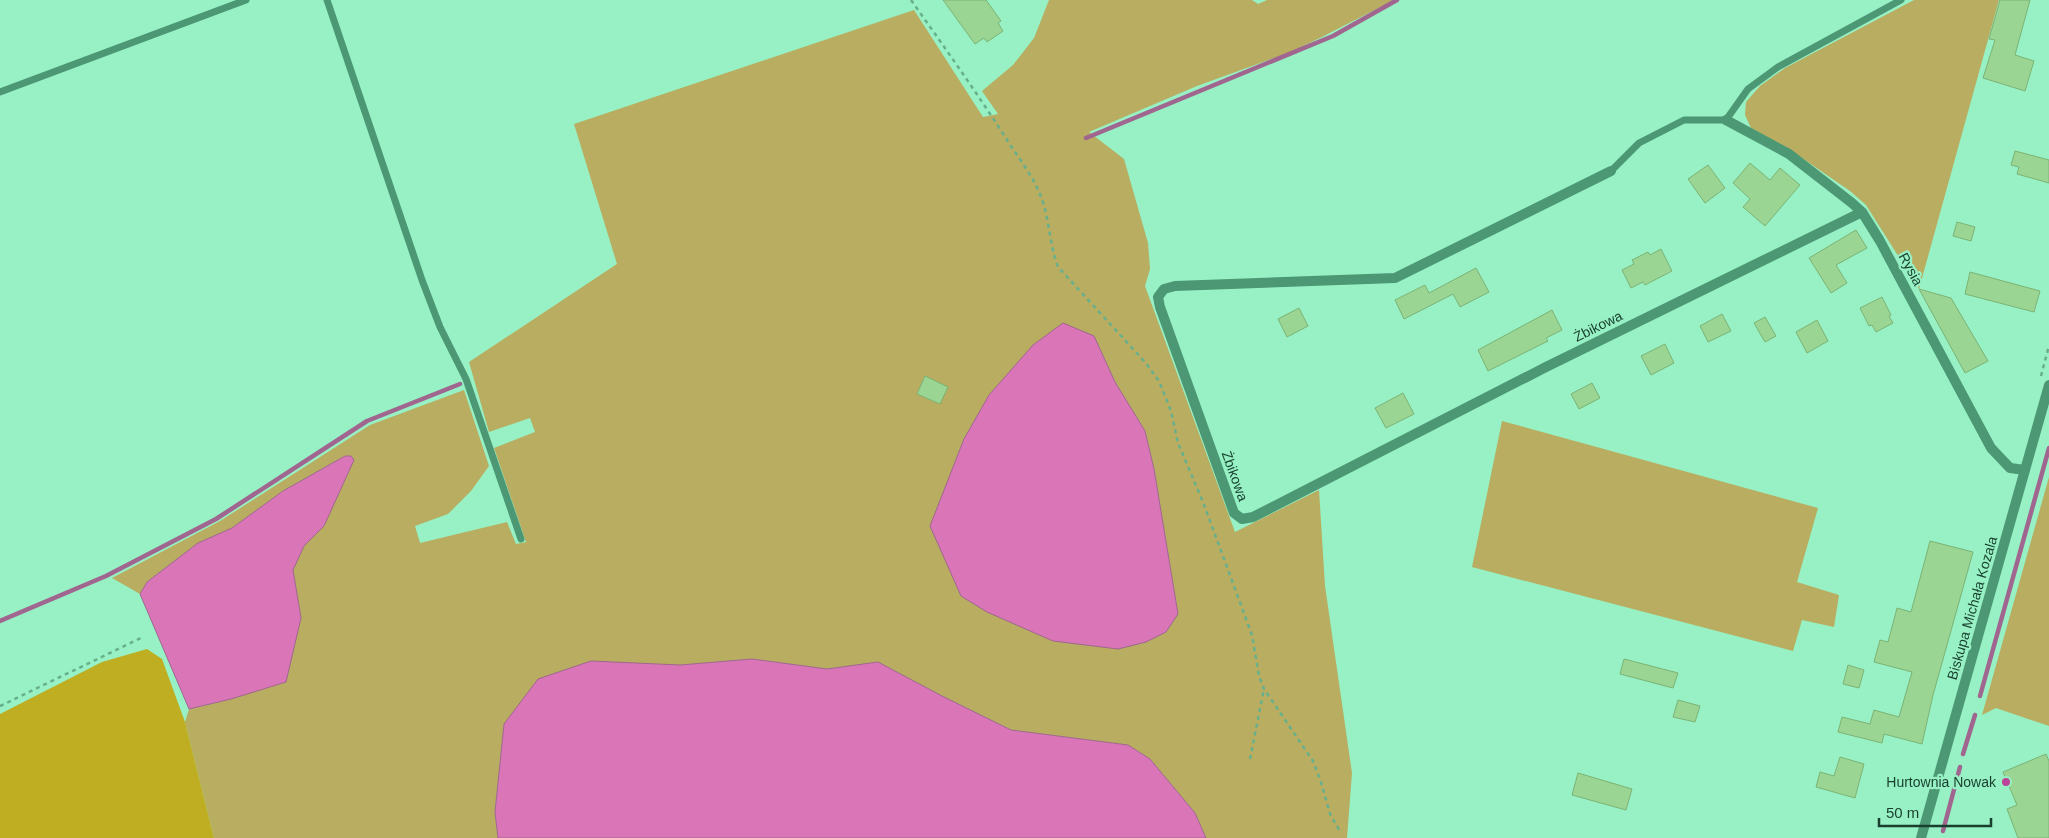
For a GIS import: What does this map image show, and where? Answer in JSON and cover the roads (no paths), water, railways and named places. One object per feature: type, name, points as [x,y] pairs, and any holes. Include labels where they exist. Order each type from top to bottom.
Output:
[{"type":"street","name":"Rysia","points":[[1726,120],[1789,154],[1862,212],[1880,241],[1991,448],[2010,468],[2025,470]]},
{"type":"street","name":"Żbikowa","points":[[1611,171],[1395,278],[1175,286],[1164,289],[1158,297],[1160,307],[1234,513],[1242,519],[1252,517],[1546,367],[1862,212]]},
{"type":"street","name":"Biskupa Michała Kozala","points":[[1921,838],[2049,385]]},
{"type":"lane","points":[[0,92],[246,0]]},
{"type":"lane","points":[[327,0],[422,280],[440,327],[466,379],[521,539]]},
{"type":"lane","points":[[1611,171],[1639,143],[1684,120],[1726,120],[1748,90],[1778,67],[1901,0]]},
{"type":"waterway","points":[[1086,138],[1333,36],[1397,0]]},
{"type":"waterway","points":[[0,621],[106,576],[216,519],[367,421],[460,384]]},
{"type":"waterway","points":[[1980,696],[2049,448]]},
{"type":"waterway","points":[[1963,754],[1975,715]]},
{"type":"waterway","points":[[1943,831],[1960,767]]},
{"type":"place","name":"Hurtownia Nowak","points":[[2006,782]]}]
